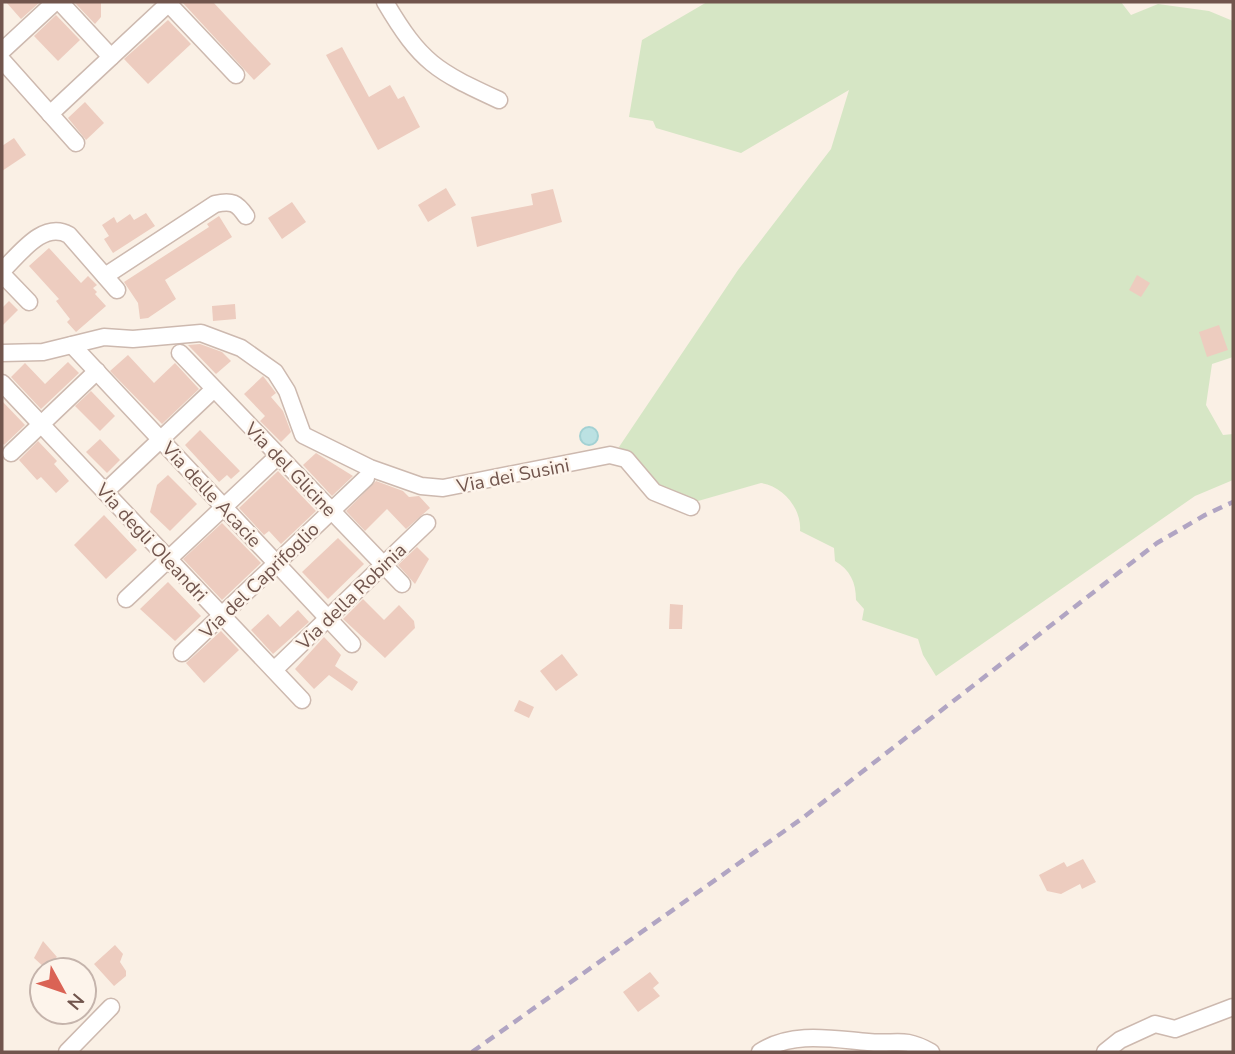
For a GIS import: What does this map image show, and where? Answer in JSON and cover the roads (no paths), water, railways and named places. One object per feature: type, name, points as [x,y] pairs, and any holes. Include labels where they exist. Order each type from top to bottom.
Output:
[{"type":"street","points":[[2,51],[58,2],[111,57]]},
{"type":"street","points":[[50,114],[168,2],[236,75]]},
{"type":"street","points":[[385,2],[402,30],[426,59],[446,75],[499,100]]},
{"type":"street","points":[[2,60],[76,143]]},
{"type":"street","points":[[105,276],[215,204],[228,201],[238,204],[246,216]]},
{"type":"street","points":[[29,302],[2,272],[39,236],[48,231],[60,230],[69,234],[117,289]]},
{"type":"street","name":"Via dei Susini","points":[[2,353],[43,352],[104,337],[133,339],[201,333],[241,348],[275,372],[287,391],[303,435],[336,454],[421,485],[443,488],[467,485],[610,455],[626,459],[654,492],[691,507]]},
{"type":"street","name":"Via delle Acacie","points":[[72,345],[352,644]]},
{"type":"street","name":"Via del Glicine","points":[[180,353],[402,584]]},
{"type":"street","points":[[11,453],[97,371]]},
{"type":"street","name":"Via degli Oleandri","points":[[2,383],[302,700]]},
{"type":"street","points":[[105,492],[214,388]]},
{"type":"street","points":[[126,599],[278,456]]},
{"type":"street","name":"Via del Caprifoglio","points":[[182,653],[366,478]]},
{"type":"street","name":"Via della Robinia","points":[[274,670],[427,523]]},
{"type":"street","points":[[67,1052],[111,1007]]},
{"type":"street","points":[[1105,1052],[1120,1040],[1155,1024],[1175,1029],[1233,1007]]},
{"type":"street","points":[[760,1052],[785,1041],[836,1036],[869,1042],[906,1040],[931,1052]]},
{"type":"water","points":[[585,427],[593,427],[598,436],[596,443],[585,445],[580,440],[580,432]]},
{"type":"railway","points":[[472,1052],[800,820],[1157,543],[1233,502]]}]
